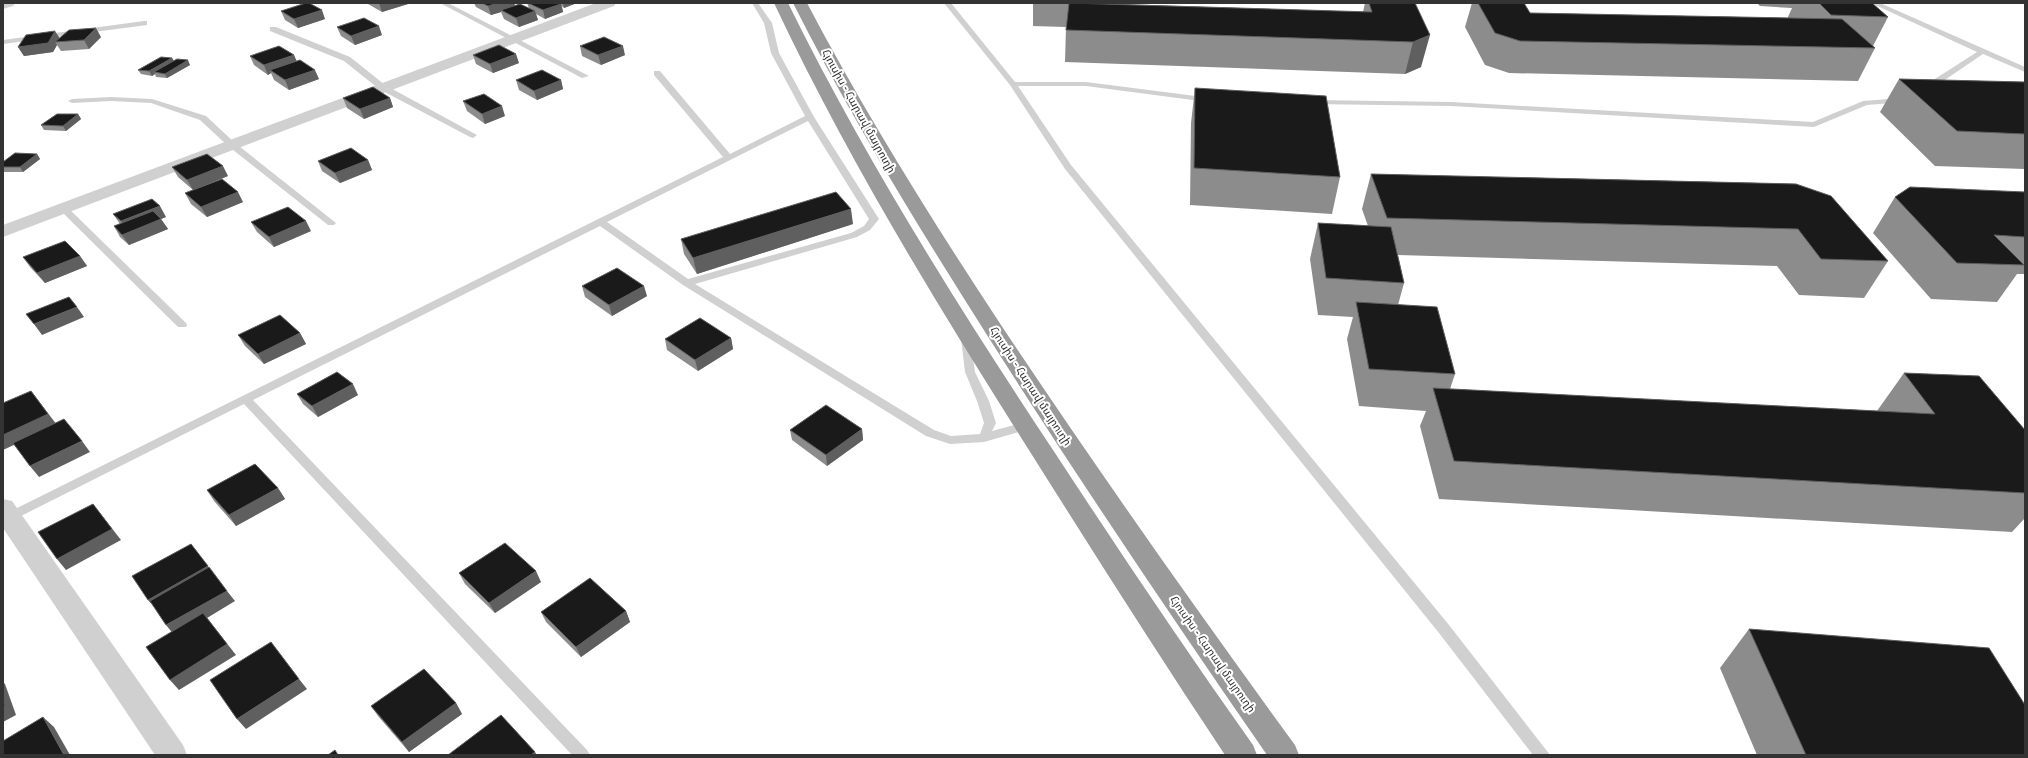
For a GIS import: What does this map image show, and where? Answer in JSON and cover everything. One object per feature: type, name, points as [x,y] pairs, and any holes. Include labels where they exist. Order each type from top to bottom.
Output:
[{"type":"highway","name":"Հյուսիս - Հարավ մայրուղի","points":[[781,3],[824,90],[871,175],[965,332],[1193,683],[1242,755]]},
{"type":"highway","name":"Հյուսիս - Հարավ մայրուղի","points":[[800,3],[847,92],[902,187],[1006,350],[1116,516],[1284,755]]},
{"type":"street","points":[[3,5],[8,3]]},
{"type":"street","points":[[3,231],[382,87],[609,3]]},
{"type":"street","points":[[6,512],[172,755]]},
{"type":"lane","points":[[443,3],[585,76]]},
{"type":"lane","points":[[687,283],[854,235],[866,228],[874,219],[810,117],[775,53],[768,23],[755,3]]},
{"type":"lane","points":[[947,3],[1013,84],[1068,166],[1444,629],[1542,755]]},
{"type":"lane","points":[[1874,3],[2025,70]]},
{"type":"lane","points":[[3,42],[144,23]]},
{"type":"lane","points":[[273,29],[347,59],[382,87],[473,135]]},
{"type":"lane","points":[[1302,101],[1451,104],[1814,125],[1866,103],[1914,97],[1983,51]]},
{"type":"lane","points":[[657,73],[728,157]]},
{"type":"lane","points":[[1013,84],[1086,84],[1217,100]]},
{"type":"lane","points":[[72,101],[111,99],[152,101],[203,118],[231,144],[331,223]]},
{"type":"lane","points":[[6,512],[246,399],[598,221],[810,117]]},
{"type":"lane","points":[[63,208],[182,325]]},
{"type":"lane","points":[[598,221],[687,283],[923,429],[950,440],[984,438],[1025,426]]},
{"type":"lane","points":[[965,332],[970,372],[983,401],[990,423],[984,438]]},
{"type":"lane","points":[[246,399],[582,755]]},
{"type":"building","points":[[309,3],[322,10],[294,19],[281,11]]},
{"type":"building","points":[[482,3],[498,3],[488,6]]},
{"type":"building","points":[[528,3],[560,3],[561,4],[543,10]]},
{"type":"building","points":[[1069,3],[1372,12],[1369,3],[1415,3],[1430,35],[1413,42],[1066,30]]},
{"type":"building","points":[[1478,3],[1524,3],[1530,13],[1842,19],[1875,48],[1520,41],[1495,33]]},
{"type":"building","points":[[1819,3],[1872,3],[1888,17],[1831,15]]},
{"type":"building","points":[[520,4],[535,11],[516,18],[501,10]]},
{"type":"building","points":[[364,18],[379,26],[351,36],[337,27]]},
{"type":"building","points":[[96,28],[84,40],[55,42],[69,30]]},
{"type":"building","points":[[55,31],[48,43],[18,47],[26,35]]},
{"type":"building","points":[[604,37],[623,46],[598,55],[580,46]]},
{"type":"building","points":[[499,45],[516,54],[490,64],[473,55]]},
{"type":"building","points":[[279,46],[294,55],[264,65],[250,56]]},
{"type":"building","points":[[161,57],[172,58],[149,71],[138,70]]},
{"type":"building","points":[[177,59],[188,60],[165,74],[154,72]]},
{"type":"building","points":[[300,60],[315,70],[285,80],[270,70]]},
{"type":"building","points":[[542,70],[561,80],[534,91],[516,80]]},
{"type":"building","points":[[1899,79],[2025,82],[2025,134],[1957,131]]},
{"type":"building","points":[[373,87],[390,98],[360,109],[343,98]]},
{"type":"building","points":[[1195,88],[1326,96],[1340,177],[1194,168]]},
{"type":"building","points":[[484,94],[502,106],[482,114],[463,101]]},
{"type":"building","points":[[57,114],[78,114],[63,126],[41,125]]},
{"type":"building","points":[[351,148],[368,160],[335,173],[318,161]]},
{"type":"building","points":[[15,153],[37,154],[20,167],[3,167],[3,162]]},
{"type":"building","points":[[207,154],[223,166],[187,180],[172,167]]},
{"type":"building","points":[[1371,174],[1796,184],[1831,196],[1888,261],[1821,259],[1798,229],[1387,218]]},
{"type":"building","points":[[222,179],[238,192],[201,207],[185,193]]},
{"type":"building","points":[[1910,187],[2025,192],[2025,237],[1994,235],[2024,265],[1957,263],[1895,197]]},
{"type":"building","points":[[836,192],[851,209],[693,258],[681,239]]},
{"type":"building","points":[[152,199],[160,206],[121,221],[113,214]]},
{"type":"building","points":[[288,207],[306,221],[269,237],[251,222]]},
{"type":"building","points":[[153,211],[161,219],[122,235],[114,226]]},
{"type":"building","points":[[1318,223],[1391,227],[1404,283],[1326,278]]},
{"type":"building","points":[[65,241],[80,256],[37,273],[23,257]]},
{"type":"building","points":[[617,268],[644,286],[609,305],[582,286]]},
{"type":"building","points":[[69,297],[77,307],[34,324],[26,314]]},
{"type":"building","points":[[1356,302],[1437,307],[1455,374],[1369,369]]},
{"type":"building","points":[[280,315],[300,333],[258,354],[238,335]]},
{"type":"building","points":[[700,318],[731,338],[695,360],[665,339]]},
{"type":"building","points":[[337,372],[353,384],[312,406],[297,394]]},
{"type":"building","points":[[1904,373],[1979,376],[2025,430],[2025,493],[1454,461],[1433,388],[1935,414]]},
{"type":"building","points":[[31,391],[48,414],[3,435],[3,403]]},
{"type":"building","points":[[826,405],[862,429],[826,455],[790,430]]},
{"type":"building","points":[[64,419],[82,441],[30,466],[13,443]]},
{"type":"building","points":[[255,464],[278,488],[229,515],[207,490]]},
{"type":"building","points":[[93,504],[112,529],[57,559],[38,532]]},
{"type":"building","points":[[505,543],[536,571],[489,603],[459,573]]},
{"type":"building","points":[[191,544],[208,566],[148,600],[132,576]]},
{"type":"building","points":[[209,567],[227,591],[166,625],[150,601]]},
{"type":"building","points":[[590,578],[626,611],[576,647],[541,612]]},
{"type":"building","points":[[203,613],[227,644],[170,680],[146,647]]},
{"type":"building","points":[[1749,629],[1989,648],[2025,705],[2025,755],[1806,755]]},
{"type":"building","points":[[271,642],[299,679],[237,719],[210,680]]},
{"type":"building","points":[[424,669],[456,703],[402,742],[371,706]]},
{"type":"building","points":[[501,715],[535,752],[531,755],[448,755]]},
{"type":"building","points":[[43,717],[64,755],[3,755],[3,741]]},
{"type":"building","points":[[335,750],[338,755],[328,755]]}]
